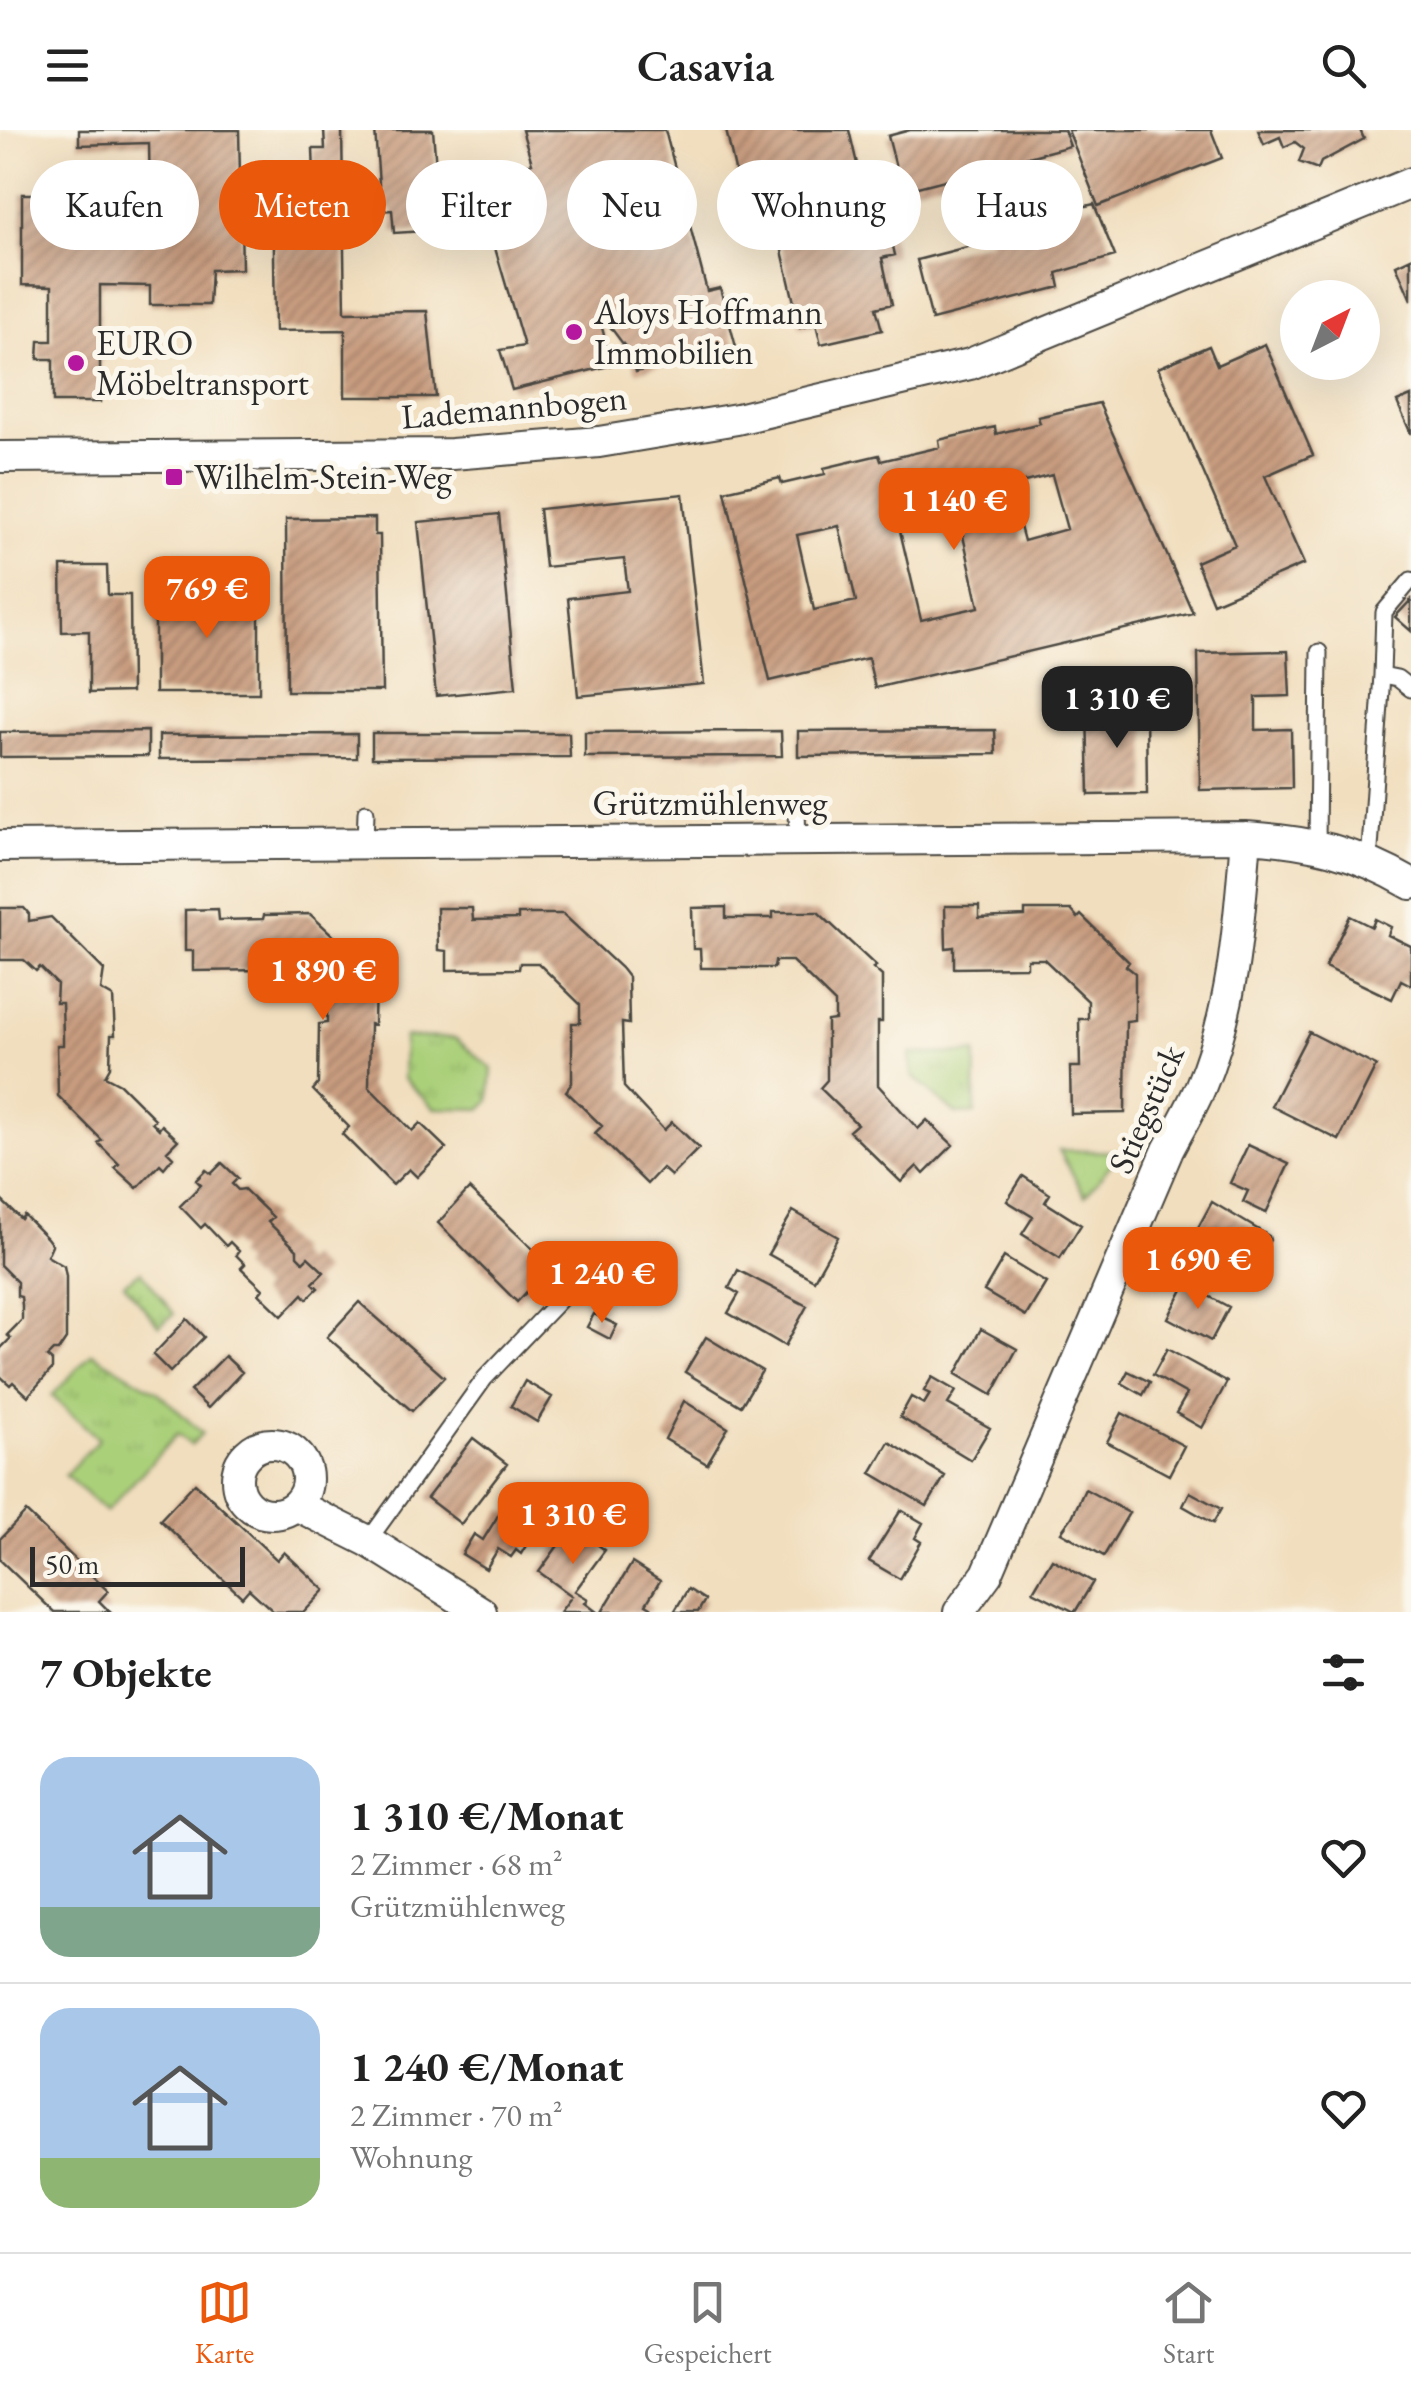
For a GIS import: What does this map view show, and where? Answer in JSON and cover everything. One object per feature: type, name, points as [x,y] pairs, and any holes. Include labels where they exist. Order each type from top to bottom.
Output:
[{"type":"street","name":"Lademannbogen","points":[[0,456],[452,454],[598,442],[737,419],[970,364],[1411,183]]},
{"type":"street","name":"Grützmühlenweg","points":[[0,846],[365,843],[798,825],[1246,837],[1303,841],[1369,864],[1411,884]]},
{"type":"street","name":"Stiegstück","points":[[960,1612],[986,1574],[1168,1150],[1200,1088],[1220,1028],[1236,955],[1246,837]]},
{"type":"street","points":[[296,1505],[368,1541],[480,1612]]},
{"type":"lane","points":[[1369,864],[1384,612],[1411,580]]},
{"type":"lane","points":[[1317,845],[1320,652]]},
{"type":"lane","points":[[1382,675],[1398,678],[1411,689]]},
{"type":"lane","points":[[365,843],[366,812]]},
{"type":"lane","points":[[368,1541],[486,1378],[596,1263]]},
{"type":"green space","points":[[404,1037],[455,1038],[492,1069],[489,1101],[482,1109],[434,1108],[403,1078]]},
{"type":"green space","points":[[976,1053],[975,1113],[956,1114],[912,1076],[910,1054]]},
{"type":"green space","points":[[1059,1150],[1121,1152],[1085,1196]]},
{"type":"green space","points":[[141,1271],[174,1314],[159,1326],[124,1283]]},
{"type":"green space","points":[[92,1353],[159,1393],[202,1433],[191,1445],[177,1434],[106,1512],[65,1475],[99,1439],[52,1396]]},
{"type":"building","points":[[79,130],[239,130],[240,160],[219,160],[219,250],[242,250],[242,269],[211,270],[209,305],[150,305],[150,286],[100,285],[100,340],[106,340],[106,359],[100,359],[100,402],[53,402],[53,359],[38,359],[39,341],[52,341],[52,286],[22,285],[22,194],[30,194],[30,250],[199,250],[199,160],[149,160],[149,143],[79,145]]},
{"type":"building","points":[[324,130],[342,130],[342,160],[313,160],[313,149],[325,149]]},
{"type":"building","points":[[375,130],[433,130],[435,160],[406,160],[406,232],[394,233],[392,210],[386,211],[386,160],[377,160]]},
{"type":"building","points":[[522,130],[665,130],[673,160],[567,160],[567,250],[696,250],[707,291],[720,288],[736,347],[636,372],[632,356],[597,309],[612,365],[512,390],[500,350],[524,346],[496,250],[547,250],[547,160],[531,160]]},
{"type":"building","points":[[726,130],[849,130],[856,160],[733,160]]},
{"type":"building","points":[[910,130],[1064,130],[1070,146],[1026,160],[941,160],[941,181],[921,186],[921,160],[894,160],[888,136]]},
{"type":"building","points":[[1068,130],[1211,130],[1222,158],[1098,206]]},
{"type":"building","points":[[1258,130],[1360,130],[1364,139],[1321,162],[1318,169],[1299,162],[1304,149],[1295,142],[1284,147],[1280,137],[1264,144]]},
{"type":"building","points":[[1094,204],[1115,256],[1057,273],[1060,287],[932,320],[917,260],[955,250],[1083,250],[1083,207]]},
{"type":"building","points":[[274,250],[344,250],[345,312],[427,311],[436,397],[345,397],[345,330],[275,331]]},
{"type":"building","points":[[782,250],[894,250],[895,255],[882,258],[892,304],[876,308],[882,330],[821,344],[816,324],[800,328]]},
{"type":"building","points":[[1411,258],[1411,300],[1396,265]]},
{"type":"building","points":[[1265,344],[1313,455],[1265,476],[1304,564],[1213,603],[1196,562],[1235,545],[1158,368],[1209,346],[1217,365]]},
{"type":"building","points":[[1411,396],[1411,434],[1397,402]]},
{"type":"building","points":[[1099,403],[1193,613],[875,688],[868,658],[770,681],[725,491],[780,478],[782,484],[825,474],[824,468],[879,455],[881,461],[940,447],[939,440],[995,427],[996,434],[1040,423],[1038,417]],"holes":[[[1052,475],[1067,529],[1024,541],[1009,486]],[[955,500],[979,607],[921,620],[896,514]],[[839,526],[856,601],[814,610],[797,535]]]},
{"type":"building","points":[[683,494],[704,684],[578,696],[568,598],[628,591],[624,559],[545,567],[539,509]]},
{"type":"building","points":[[499,514],[516,688],[436,696],[418,522]]},
{"type":"building","points":[[375,518],[375,535],[380,535],[382,691],[287,691],[286,519]]},
{"type":"building","points":[[61,566],[107,566],[108,595],[130,595],[131,692],[89,693],[89,631],[62,632]]},
{"type":"building","points":[[259,588],[259,693],[155,693],[155,589]]},
{"type":"building","points":[[1411,600],[1411,631],[1395,617]]},
{"type":"building","points":[[1288,651],[1290,696],[1256,697],[1256,730],[1291,729],[1292,788],[1200,790],[1198,653]]},
{"type":"building","points":[[1146,708],[1147,794],[1089,795],[1087,709]]},
{"type":"building","points":[[995,730],[996,754],[798,756],[798,731]]},
{"type":"building","points":[[148,731],[148,756],[0,757],[0,732]]},
{"type":"building","points":[[781,731],[782,756],[585,757],[585,732]]},
{"type":"building","points":[[372,733],[569,733],[570,757],[372,758]]},
{"type":"building","points":[[357,734],[357,758],[159,759],[159,735]]},
{"type":"building","points":[[945,906],[979,906],[979,918],[1025,916],[1025,910],[1071,910],[1129,962],[1126,966],[1135,973],[1135,1020],[1126,1021],[1125,1113],[1071,1114],[1070,1067],[1080,1067],[1079,1019],[1088,1019],[1088,1001],[1044,959],[1027,959],[1027,967],[954,968],[954,947],[946,948]]},
{"type":"building","points":[[726,907],[726,918],[773,918],[773,912],[818,912],[876,966],[873,968],[882,976],[878,1085],[918,1129],[927,1120],[953,1145],[924,1174],[917,1166],[901,1182],[849,1131],[857,1124],[820,1088],[827,1080],[827,1021],[835,1020],[835,1003],[792,961],[775,961],[774,968],[701,968],[700,949],[693,949],[692,908]]},
{"type":"building","points":[[0,908],[24,908],[29,921],[51,917],[104,970],[101,990],[113,997],[115,1035],[111,1035],[110,1067],[105,1076],[120,1084],[155,1119],[152,1122],[159,1129],[162,1125],[178,1140],[167,1151],[173,1157],[164,1168],[160,1164],[137,1188],[115,1168],[119,1164],[98,1143],[102,1140],[58,1096],[57,1045],[63,1045],[63,1036],[62,1003],[56,1003],[57,984],[40,967],[36,971],[24,960],[0,960]]},
{"type":"building","points":[[437,908],[472,908],[473,920],[563,914],[621,968],[628,977],[629,1024],[622,1023],[624,1087],[664,1130],[672,1122],[699,1148],[671,1176],[662,1168],[647,1184],[595,1133],[602,1126],[566,1091],[572,1083],[572,1023],[580,1023],[580,1004],[538,963],[520,963],[519,969],[447,970],[447,951],[438,950]]},
{"type":"building","points":[[218,909],[219,920],[310,914],[367,967],[365,970],[375,978],[369,1087],[412,1131],[420,1123],[446,1148],[417,1177],[409,1169],[393,1185],[342,1134],[349,1127],[313,1090],[318,1084],[319,1024],[327,1023],[327,1004],[284,963],[266,963],[266,970],[193,971],[193,951],[185,951],[185,910]]},
{"type":"building","points":[[1350,916],[1372,927],[1375,919],[1391,927],[1388,935],[1411,946],[1411,985],[1401,980],[1392,999],[1325,967]]},
{"type":"building","points":[[1309,1032],[1376,1066],[1339,1140],[1271,1106]]},
{"type":"building","points":[[1248,1145],[1289,1164],[1266,1213],[1243,1202],[1248,1191],[1230,1183]]},
{"type":"building","points":[[222,1163],[238,1178],[232,1184],[238,1190],[244,1189],[273,1217],[268,1222],[297,1250],[297,1256],[303,1262],[308,1257],[324,1272],[313,1283],[318,1288],[307,1299],[303,1294],[282,1316],[259,1294],[263,1289],[241,1268],[245,1264],[236,1255],[239,1251],[230,1242],[226,1246],[205,1224],[201,1228],[180,1206],[201,1185],[196,1180],[206,1170],[211,1174]]},
{"type":"building","points":[[1023,1176],[1050,1194],[1045,1202],[1081,1225],[1060,1258],[1022,1234],[1033,1217],[1007,1201]]},
{"type":"building","points":[[469,1189],[551,1266],[517,1302],[438,1223]]},
{"type":"building","points":[[0,1199],[21,1219],[24,1215],[47,1238],[52,1245],[47,1256],[64,1266],[66,1276],[66,1339],[58,1351],[47,1357],[52,1361],[52,1369],[28,1396],[0,1376],[0,1349],[22,1320],[22,1305],[17,1282],[0,1265]]},
{"type":"building","points":[[1212,1202],[1269,1236],[1248,1278],[1188,1246]]},
{"type":"building","points":[[793,1211],[838,1237],[814,1280],[768,1254]]},
{"type":"building","points":[[1004,1257],[1046,1283],[1026,1316],[984,1291]]},
{"type":"building","points":[[738,1270],[807,1306],[785,1346],[728,1313],[739,1294],[729,1288]]},
{"type":"building","points":[[1186,1284],[1229,1307],[1211,1341],[1168,1318]]},
{"type":"building","points":[[359,1302],[444,1377],[412,1411],[327,1337]]},
{"type":"building","points":[[594,1314],[617,1325],[610,1339],[587,1327]]},
{"type":"building","points":[[187,1319],[204,1337],[170,1372],[153,1355]]},
{"type":"building","points":[[981,1329],[1017,1349],[992,1395],[956,1374]]},
{"type":"building","points":[[706,1337],[762,1371],[741,1406],[685,1372]]},
{"type":"building","points":[[1167,1349],[1227,1382],[1202,1428],[1176,1413],[1187,1394],[1153,1375]]},
{"type":"building","points":[[225,1356],[242,1372],[208,1408],[190,1391]]},
{"type":"building","points":[[1128,1371],[1150,1382],[1143,1395],[1122,1383]]},
{"type":"building","points":[[932,1377],[956,1391],[948,1404],[990,1428],[971,1460],[900,1417],[911,1397],[924,1404],[930,1394],[924,1391]]},
{"type":"building","points":[[525,1381],[552,1397],[537,1422],[511,1406]]},
{"type":"building","points":[[684,1401],[728,1428],[707,1464],[665,1439]]},
{"type":"building","points":[[1122,1413],[1184,1446],[1169,1475],[1107,1442]]},
{"type":"building","points":[[473,1438],[507,1464],[461,1524],[427,1498]]},
{"type":"building","points":[[889,1442],[945,1476],[927,1506],[871,1473]]},
{"type":"building","points":[[195,1483],[277,1560],[284,1552],[325,1590],[304,1612],[274,1612],[249,1589],[242,1597],[160,1520]]},
{"type":"building","points":[[1085,1489],[1129,1513],[1104,1556],[1061,1532]]},
{"type":"building","points":[[1190,1492],[1221,1509],[1213,1523],[1183,1506]]},
{"type":"building","points":[[502,1509],[530,1527],[525,1536],[530,1539],[521,1554],[516,1550],[511,1557],[498,1549],[486,1569],[462,1554],[474,1534],[483,1540]]},
{"type":"building","points":[[901,1510],[923,1523],[915,1538],[921,1542],[900,1579],[869,1561]]},
{"type":"building","points":[[26,1512],[108,1591],[99,1601],[110,1612],[54,1612],[0,1560],[0,1539]]},
{"type":"building","points":[[572,1526],[605,1550],[575,1591],[588,1599],[585,1603],[597,1612],[560,1612],[572,1596],[539,1572]]},
{"type":"building","points":[[1052,1559],[1093,1582],[1075,1612],[1033,1591]]},
{"type":"building","points":[[632,1563],[660,1581],[646,1604],[651,1607],[648,1612],[602,1612]]},
{"type":"building","points":[[688,1589],[705,1600],[698,1612],[674,1612]]},
{"type":"place","name":"Aloys Hoffmann Immobilien","points":[[574,332]]},
{"type":"place","name":"EURO Möbeltransport","points":[[76,363]]},
{"type":"place","name":"Wilhelm-Stein-Weg","points":[[174,477]]}]
